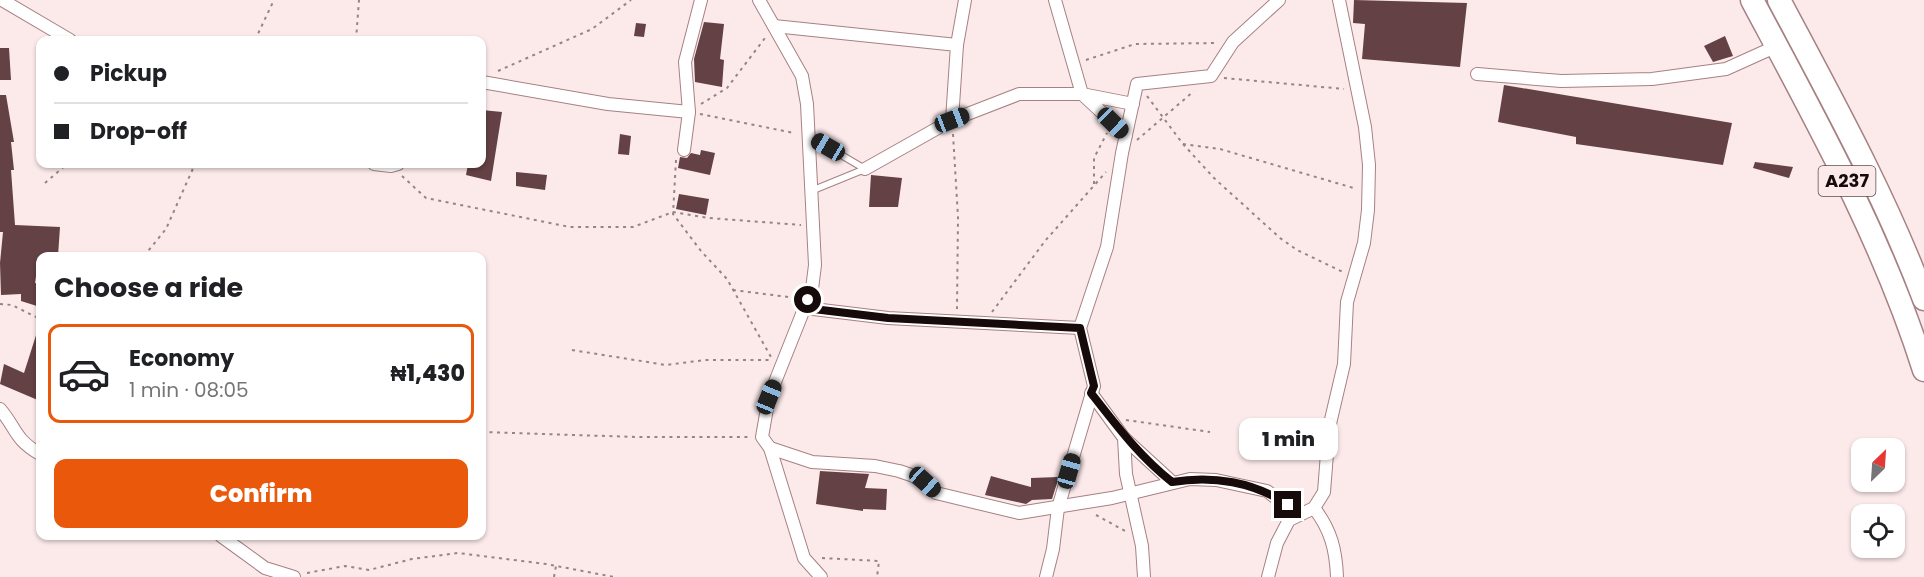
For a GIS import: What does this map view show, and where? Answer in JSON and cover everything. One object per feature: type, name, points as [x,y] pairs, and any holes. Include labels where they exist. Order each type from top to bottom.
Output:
[{"type":"highway","name":"A237","points":[[1752,0],[1851,188],[1885,263],[1924,370]]},
{"type":"highway","name":"A237","points":[[1779,0],[1870,174],[1909,258],[1924,299]]},
{"type":"street","points":[[2,0],[63,36]]},
{"type":"street","points":[[685,147],[688,112],[685,62],[701,0]]},
{"type":"street","points":[[759,0],[802,76],[809,136],[815,265],[813,289],[776,365],[762,437],[770,448],[804,558],[821,577]]},
{"type":"street","points":[[952,120],[957,45],[965,0]]},
{"type":"street","points":[[1055,0],[1071,64],[1082,94],[1126,135]]},
{"type":"street","points":[[1046,577],[1053,549],[1058,508],[1094,386],[1080,328],[1107,247],[1122,153],[1137,84],[1211,76],[1233,42],[1279,0]]},
{"type":"street","points":[[1268,577],[1277,543],[1289,520],[1296,514],[1314,508],[1324,492],[1329,428],[1341,381],[1345,316],[1353,276],[1364,243],[1368,192],[1365,127],[1339,0]]},
{"type":"street","points":[[774,26],[957,45]]},
{"type":"street","points":[[1476,74],[1561,81],[1652,79],[1726,69],[1777,46]]},
{"type":"street","points":[[486,83],[608,104],[688,112]]},
{"type":"street","points":[[865,169],[952,120],[1019,94],[1082,94],[1133,104]]},
{"type":"street","points":[[806,304],[888,318],[1080,328]]},
{"type":"street","points":[[1091,393],[1124,438],[1172,482]]},
{"type":"street","points":[[0,409],[14,434],[26,446],[36,452]]},
{"type":"street","points":[[1124,438],[1126,474],[1141,541],[1144,577]]},
{"type":"street","points":[[770,448],[812,462],[875,466],[899,471],[914,476],[936,493],[1020,513],[1078,504],[1190,479],[1245,484],[1267,491],[1296,514]]},
{"type":"street","points":[[1314,508],[1328,526],[1336,553],[1337,577]]},
{"type":"street","points":[[226,540],[265,568],[300,575]]},
{"type":"lane","points":[[809,136],[865,169]]},
{"type":"lane","points":[[811,191],[865,169]]},
{"type":"path","points":[[257,36],[274,0]]},
{"type":"path","points":[[356,36],[359,0]]},
{"type":"path","points":[[492,74],[592,29],[631,0]]},
{"type":"path","points":[[688,112],[727,88],[774,26]]},
{"type":"path","points":[[1071,64],[1136,44],[1233,42]]},
{"type":"path","points":[[983,324],[1045,241],[1122,153],[1211,76],[1248,82],[1358,90]]},
{"type":"path","points":[[1137,84],[1183,144],[1214,178],[1280,238],[1297,250],[1353,276]]},
{"type":"path","points":[[688,112],[809,136]]},
{"type":"path","points":[[952,120],[958,217],[957,323]]},
{"type":"path","points":[[1094,186],[1094,158],[1113,123]]},
{"type":"path","points":[[685,147],[677,144],[673,212],[733,290],[776,365]]},
{"type":"path","points":[[1183,144],[1220,149],[1368,192]]},
{"type":"path","points":[[45,183],[62,168]]},
{"type":"path","points":[[147,252],[166,229],[193,168]]},
{"type":"path","points":[[397,168],[426,198],[570,227],[633,227],[673,212],[709,218],[813,225]]},
{"type":"path","points":[[733,290],[806,304]]},
{"type":"path","points":[[0,304],[12,305],[36,317]]},
{"type":"path","points":[[572,350],[666,365],[705,360],[776,365]]},
{"type":"path","points":[[1110,418],[1210,432]]},
{"type":"path","points":[[486,432],[637,437],[762,437]]},
{"type":"path","points":[[1078,504],[1141,541]]},
{"type":"path","points":[[300,575],[345,566],[369,570],[412,559],[458,553],[556,566],[614,577]]},
{"type":"path","points":[[804,558],[879,561],[877,577]]},
{"type":"path","points":[[554,577],[556,566]]},
{"type":"building","points":[[1354,0],[1467,3],[1460,67],[1362,59],[1365,24],[1353,23]]},
{"type":"building","points":[[704,22],[724,24],[720,59],[724,60],[722,87],[695,82],[694,59]]},
{"type":"building","points":[[636,23],[646,24],[644,37],[634,36]]},
{"type":"building","points":[[1725,36],[1733,56],[1713,62],[1704,46]]},
{"type":"building","points":[[0,48],[9,48],[11,80],[0,80]]},
{"type":"building","points":[[1504,85],[1732,123],[1723,165],[1576,144],[1576,137],[1498,122]]},
{"type":"building","points":[[0,95],[6,95],[14,142],[11,142],[14,170],[11,170],[15,225],[60,227],[58,252],[36,252],[36,306],[21,301],[21,294],[1,295],[0,263],[3,232],[0,232]]},
{"type":"building","points":[[486,110],[502,112],[491,181],[466,175],[467,168],[486,168]]},
{"type":"building","points":[[620,134],[631,136],[629,155],[618,154]]},
{"type":"building","points":[[701,150],[715,153],[710,175],[678,168],[680,157],[687,158],[691,153],[700,155]]},
{"type":"building","points":[[1755,162],[1793,167],[1789,178],[1753,168]]},
{"type":"building","points":[[516,172],[547,175],[545,190],[516,186]]},
{"type":"building","points":[[871,175],[902,178],[898,207],[869,207]]},
{"type":"building","points":[[679,194],[709,199],[706,215],[676,209]]},
{"type":"building","points":[[36,335],[36,399],[0,384],[4,364],[24,373]]},
{"type":"building","points":[[820,471],[869,474],[865,488],[887,489],[886,510],[863,509],[863,511],[816,504]]},
{"type":"building","points":[[991,476],[1031,487],[1031,478],[1058,477],[1058,480],[1052,499],[1032,500],[1026,504],[985,495]]},
{"type":"route","points":[[808,300],[805,308],[888,318],[1080,328],[1094,386],[1091,393],[1124,438],[1158,471],[1172,482],[1190,479],[1245,484],[1267,491],[1288,505]]}]
